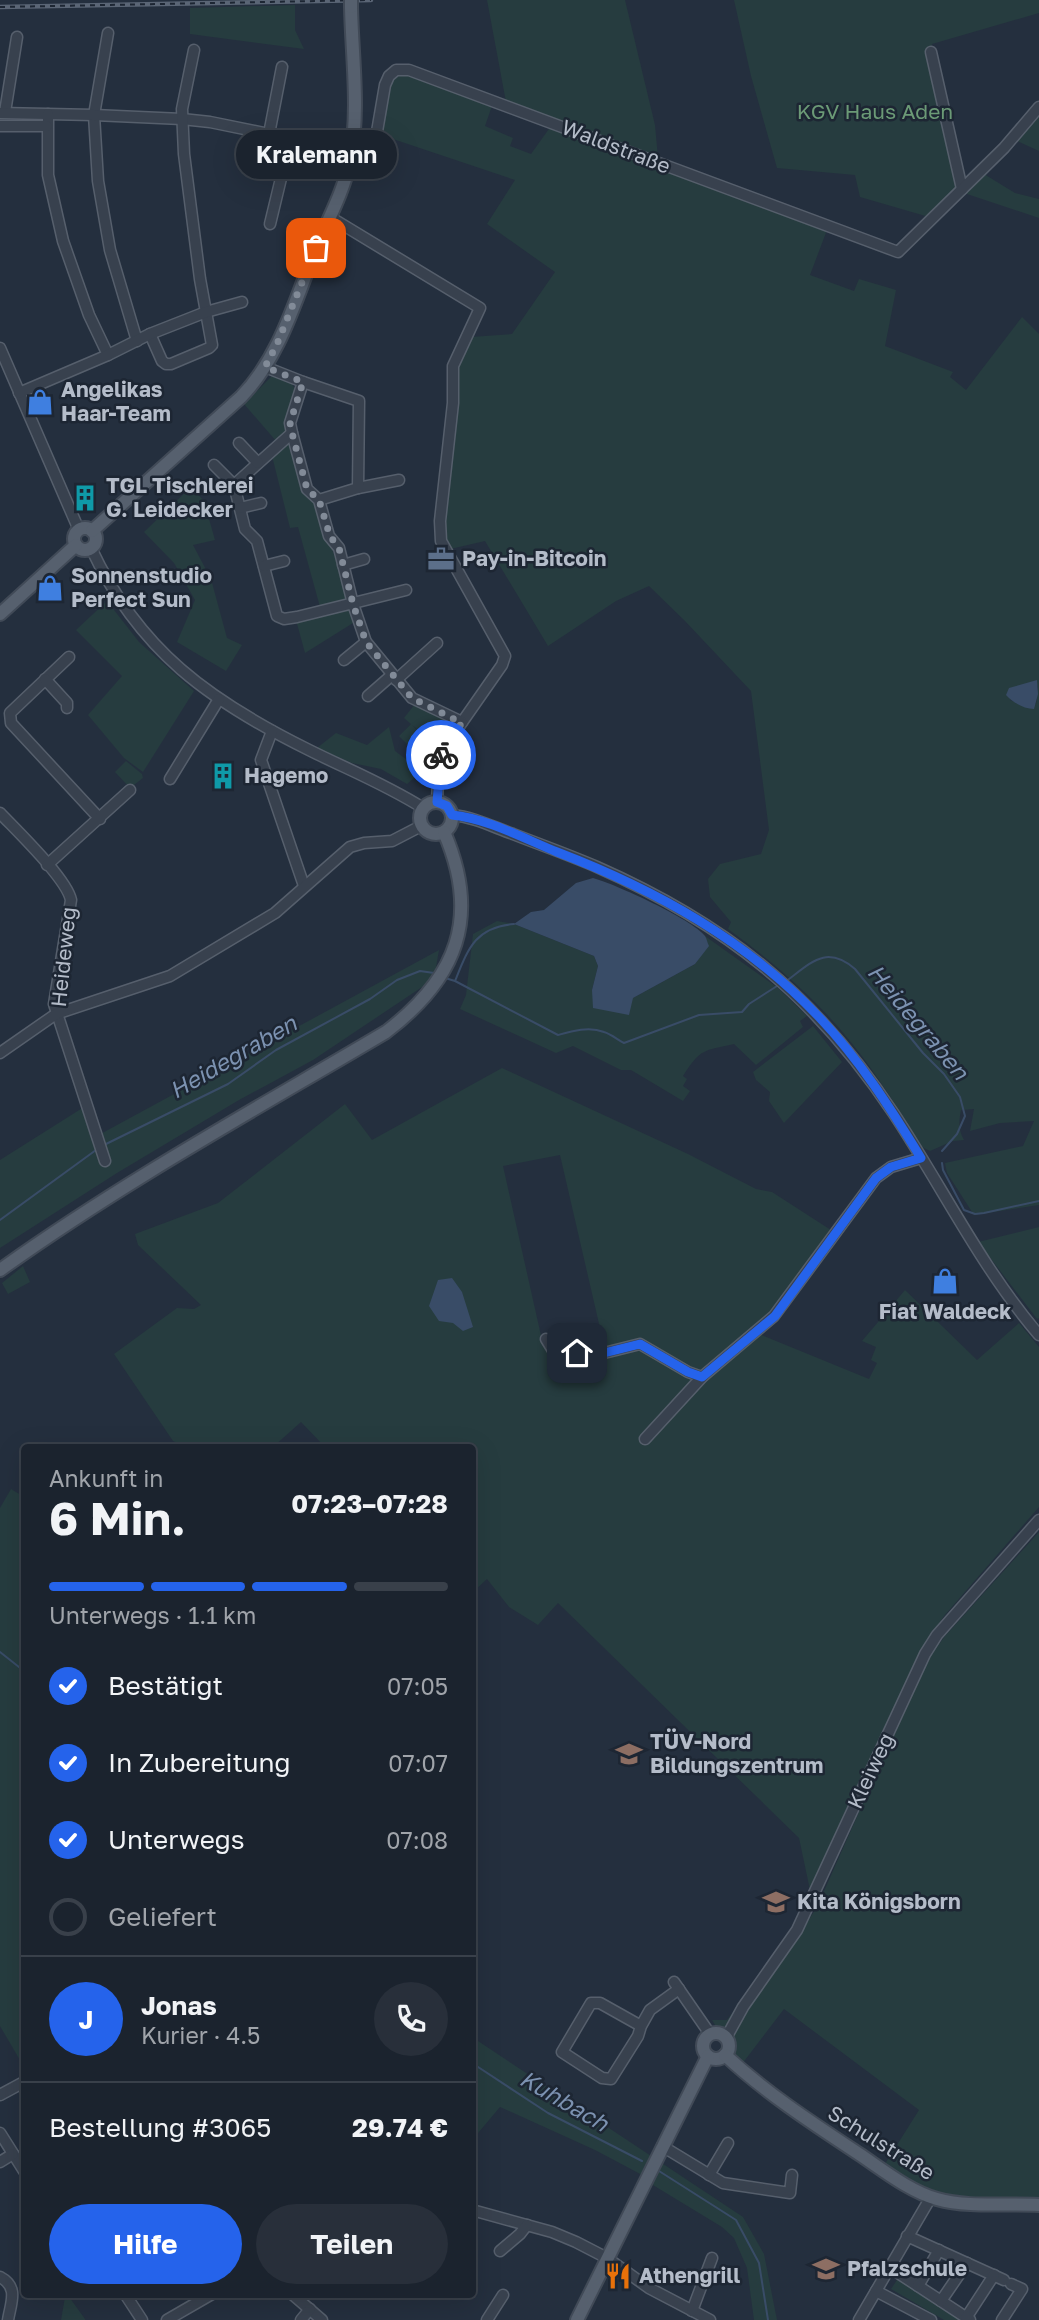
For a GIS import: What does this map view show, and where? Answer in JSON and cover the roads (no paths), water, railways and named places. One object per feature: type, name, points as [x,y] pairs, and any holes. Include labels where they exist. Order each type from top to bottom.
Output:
[{"type":"main road","points":[[86,530],[95,542],[91,548],[82,550],[76,545],[74,536],[86,530],[223,414],[251,387],[277,344],[330,217],[350,161],[354,117],[351,3]]},
{"type":"main road","points":[[0,614],[76,545]]},
{"type":"main road","points":[[431,802],[437,802],[447,806],[452,815],[451,825],[444,832],[434,834],[421,825],[420,817],[423,808],[431,802]]},
{"type":"main road","points":[[0,1270],[200,1141],[386,1032],[410,1014],[445,968],[458,937],[462,904],[458,868],[444,832]]},
{"type":"main road","points":[[710,2034],[720,2034],[726,2038],[729,2044],[725,2054],[719,2058],[708,2056],[703,2046],[705,2039],[710,2034]]},
{"type":"main road","name":"Schulstraße","points":[[725,2054],[786,2105],[891,2176],[931,2197],[958,2203],[1039,2205]]},
{"type":"main road","points":[[577,2320],[708,2056]]},
{"type":"street","points":[[108,33],[94,115],[98,181],[113,261],[137,341]]},
{"type":"street","points":[[17,37],[2,112],[182,119],[269,134],[350,161]]},
{"type":"street","points":[[150,334],[162,361],[166,364],[212,345],[187,186],[182,119],[194,50]]},
{"type":"street","points":[[931,52],[962,189]]},
{"type":"street","points":[[269,134],[282,67]]},
{"type":"street","name":"Waldstraße","points":[[350,161],[362,159],[374,149],[385,85],[396,70],[409,70],[898,252],[962,189]]},
{"type":"street","points":[[962,189],[1004,148],[1039,107]]},
{"type":"street","points":[[48,114],[48,175],[63,242],[89,315],[108,355]]},
{"type":"street","points":[[0,126],[47,126]]},
{"type":"street","points":[[270,224],[290,141]]},
{"type":"street","points":[[330,217],[481,308],[453,366],[453,403],[440,521],[442,541],[505,656],[502,665],[442,751],[437,802]]},
{"type":"street","points":[[19,393],[150,334],[206,312],[242,302]]},
{"type":"street","points":[[0,348],[86,530]]},
{"type":"street","points":[[265,367],[359,401],[358,488]]},
{"type":"street","points":[[303,382],[290,423],[292,433],[307,489],[319,500],[330,536],[339,548],[366,642],[394,678],[418,702],[462,723]]},
{"type":"street","points":[[234,485],[292,433]]},
{"type":"street","points":[[239,443],[258,463]]},
{"type":"street","points":[[214,465],[234,485],[245,529],[257,541],[280,619],[406,590]]},
{"type":"street","points":[[319,500],[358,488],[399,480]]},
{"type":"street","points":[[240,508],[261,503]]},
{"type":"street","points":[[91,548],[113,593],[144,634],[184,674],[272,731],[383,784],[423,808]]},
{"type":"street","points":[[343,565],[365,559]]},
{"type":"street","points":[[264,566],[284,561]]},
{"type":"street","points":[[344,660],[366,642]]},
{"type":"street","points":[[368,696],[437,643]]},
{"type":"street","points":[[69,657],[10,713],[11,723],[100,819]]},
{"type":"street","points":[[45,679],[67,703],[67,708]]},
{"type":"street","points":[[170,779],[219,699]]},
{"type":"street","points":[[272,731],[261,760],[304,886]]},
{"type":"street","points":[[47,865],[130,790]]},
{"type":"street","name":"Heideweg","points":[[0,813],[65,886],[71,900],[54,1004],[102,1152]]},
{"type":"street","points":[[452,815],[482,822],[586,862],[650,892],[724,935],[784,982],[846,1049],[894,1115],[995,1280],[1039,1335]]},
{"type":"street","points":[[2,1049],[56,1014],[170,976],[275,912],[350,847],[392,841],[421,825]]},
{"type":"street","points":[[645,1439],[702,1377],[775,1316],[876,1178],[891,1167],[921,1158]]},
{"type":"street","points":[[546,1339],[554,1352],[600,1354],[640,1344],[688,1372],[702,1377]]},
{"type":"street","name":"Kleiweg","points":[[726,2038],[743,2007],[797,1930],[925,1654],[937,1635],[1039,1520]]},
{"type":"street","points":[[641,2026],[600,2003],[592,2003],[562,2052],[602,2078],[611,2079],[638,2036],[650,2010],[677,1986],[710,2034]]},
{"type":"street","points":[[0,2095],[21,2084]]},
{"type":"street","points":[[0,2133],[21,2164]]},
{"type":"street","points":[[709,2175],[728,2143]]},
{"type":"street","points":[[662,2146],[723,2183],[790,2193],[792,2175]]},
{"type":"street","points":[[0,2162],[13,2154]]},
{"type":"street","points":[[859,2320],[931,2197]]},
{"type":"street","points":[[476,2211],[576,2242],[607,2258],[649,2288],[710,2320]]},
{"type":"street","points":[[500,2251],[527,2225]]},
{"type":"street","points":[[907,2236],[1022,2289],[1002,2320]]},
{"type":"street","points":[[918,2286],[939,2250]]},
{"type":"street","points":[[692,2311],[712,2258]]},
{"type":"street","points":[[941,2301],[967,2263]]},
{"type":"street","points":[[889,2267],[968,2319],[1003,2280]]},
{"type":"street","points":[[0,2277],[9,2282],[12,2288],[8,2320]]},
{"type":"street","points":[[876,2291],[931,2320]]},
{"type":"street","points":[[487,2320],[503,2295]]},
{"type":"street","points":[[128,2298],[142,2320]]},
{"type":"street","points":[[167,2320],[205,2298]]},
{"type":"street","points":[[297,2298],[322,2320]]},
{"type":"street","points":[[300,2320],[310,2309]]},
{"type":"water","points":[[1037,680],[1038,694],[1034,709],[1018,705],[1006,695],[1009,688]]},
{"type":"water","points":[[593,878],[670,912],[697,929],[705,936],[709,946],[695,964],[633,998],[629,1015],[593,1008],[592,990],[598,966],[594,956],[514,924],[531,912],[544,910],[576,883]]},
{"type":"water","points":[[452,1278],[462,1292],[473,1327],[463,1331],[453,1323],[439,1321],[429,1306],[438,1280]]},
{"type":"waterway","name":"Heidegraben","points":[[445,978],[455,981],[469,950],[482,935],[501,926],[514,924]]},
{"type":"waterway","name":"Heidegraben","points":[[785,982],[811,963],[827,957],[845,962],[855,969],[923,1053],[944,1074],[960,1097],[965,1116],[957,1134],[942,1151]]},
{"type":"waterway","name":"Heidegraben","points":[[104,1145],[228,1084],[276,1050],[370,999],[397,980],[420,971],[434,973]]},
{"type":"waterway","name":"Heidegraben","points":[[455,981],[558,1035],[592,1029],[607,1033],[624,1043],[699,1015],[742,1012],[749,1004],[777,986]]},
{"type":"waterway","name":"Heidegraben","points":[[0,1220],[96,1150]]},
{"type":"waterway","name":"Heidegraben","points":[[942,1163],[964,1210],[975,1214],[984,1213],[1039,1201]]},
{"type":"waterway","name":"Kuhbach","points":[[0,1652],[21,1669]]},
{"type":"waterway","name":"Kuhbach","points":[[476,2066],[548,2113],[642,2161]]},
{"type":"waterway","name":"Kuhbach","points":[[659,2171],[736,2220],[759,2263],[768,2320]]},
{"type":"railway","points":[[0,7],[371,0]]},
{"type":"place","name":"Kralemann","points":[[316,248]]},
{"type":"place","name":"Angelikas Haar-Team","points":[[40,402]]},
{"type":"place","name":"TGL Tischlerei G. Leidecker","points":[[85,498]]},
{"type":"place","name":"Pay-in-Bitcoin","points":[[441,559]]},
{"type":"place","name":"Sonnenstudio Perfect Sun","points":[[50,588]]},
{"type":"place","name":"Hagemo","points":[[223,776]]},
{"type":"place","name":"Fiat Waldeck","points":[[945,1281]]},
{"type":"place","name":"TÜV-Nord Bildungszentrum","points":[[629,1754]]},
{"type":"place","name":"Kita Königsborn","points":[[776,1902]]},
{"type":"place","name":"Pfalzschule","points":[[826,2269]]},
{"type":"place","name":"Athengrill","points":[[618,2276]]},
{"type":"park label","name":"KGV Haus Aden","points":[[875,112]]}]
